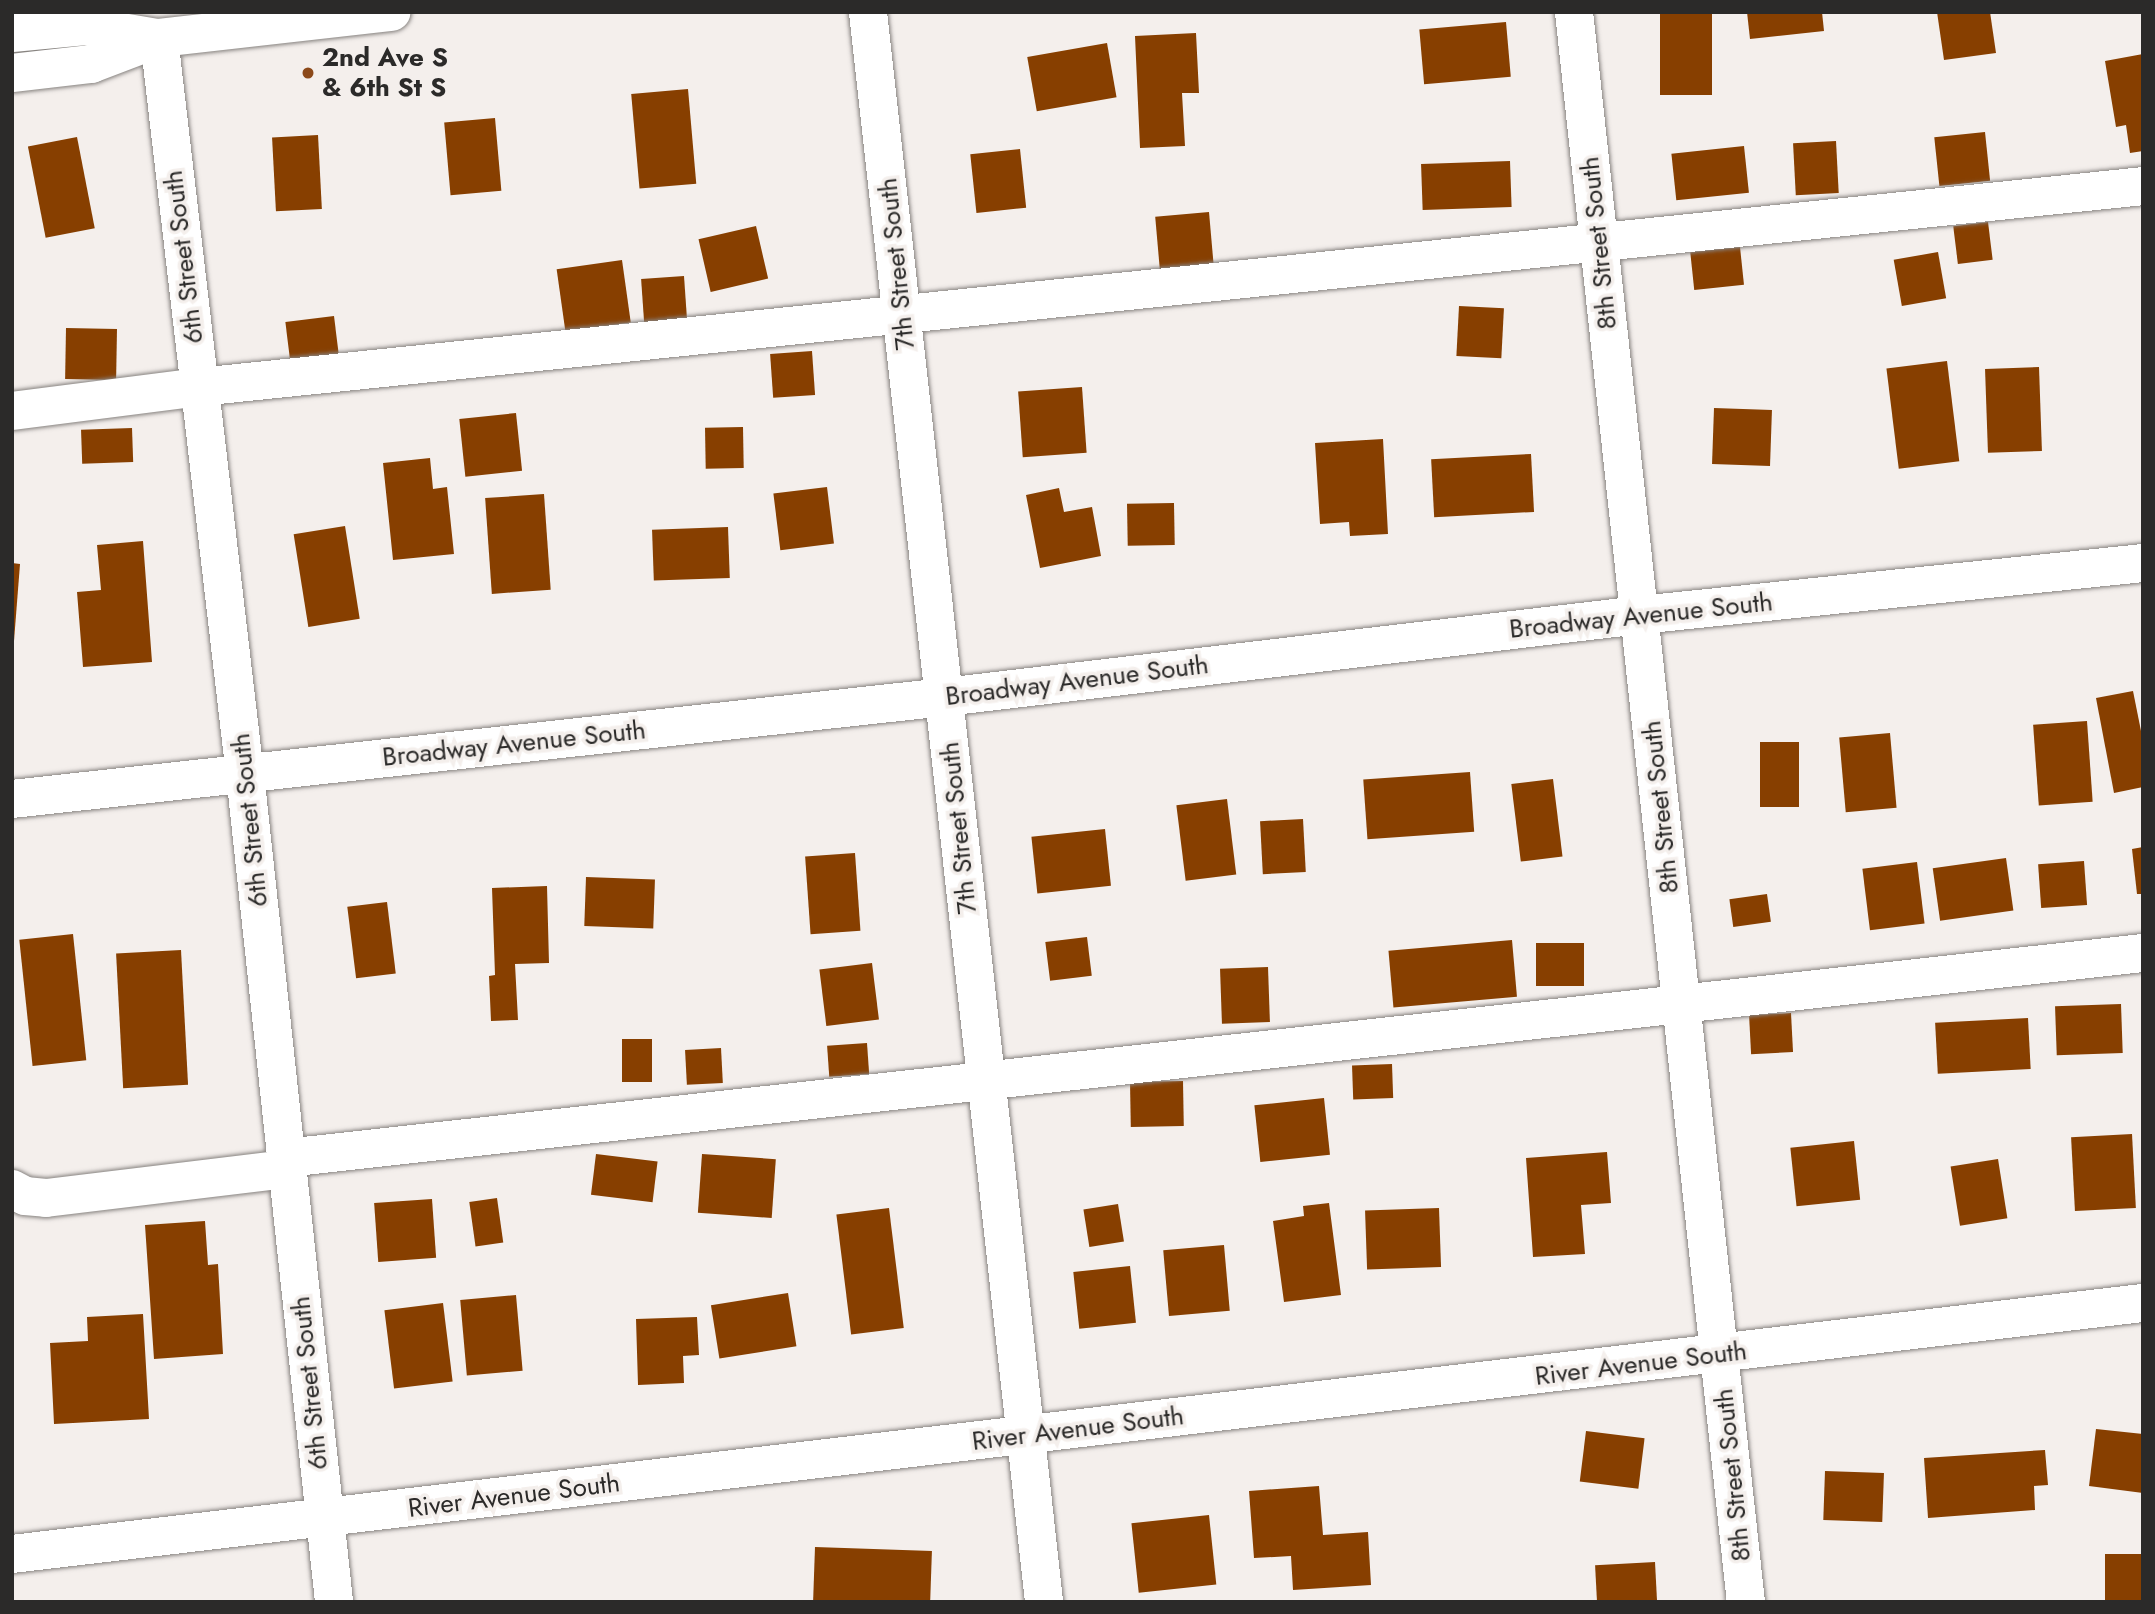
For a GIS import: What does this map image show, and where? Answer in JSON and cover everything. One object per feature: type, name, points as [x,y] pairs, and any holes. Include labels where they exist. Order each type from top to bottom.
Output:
[{"type":"street","points":[[12,73],[91,64],[159,38],[391,12]]},
{"type":"street","name":"7th Street South","points":[[868,12],[1044,1602]]},
{"type":"street","name":"8th Street South","points":[[1574,12],[1746,1602]]},
{"type":"street","points":[[12,33],[86,26],[159,38]]},
{"type":"street","name":"6th Street South","points":[[159,38],[246,774],[334,1602]]},
{"type":"street","points":[[12,411],[200,387],[2143,186]]},
{"type":"street","name":"Broadway Avenue South","points":[[12,799],[945,697],[1640,615],[2143,564]]},
{"type":"street","points":[[12,1189],[25,1196],[46,1198],[287,1163],[987,1081],[2143,953]]},
{"type":"street","name":"River Avenue South","points":[[12,1555],[2143,1303]]},
{"type":"building","points":[[1660,12],[1712,12],[1712,95],[1660,95]]},
{"type":"building","points":[[1747,12],[1822,12],[1824,31],[1750,39]]},
{"type":"building","points":[[1937,12],[1990,12],[1996,53],[1944,60]]},
{"type":"building","points":[[1506,22],[1511,77],[1424,84],[1419,30]]},
{"type":"building","points":[[1196,33],[1199,93],[1182,93],[1185,146],[1140,148],[1135,36]]},
{"type":"building","points":[[1107,43],[1117,97],[1037,111],[1027,57]]},
{"type":"building","points":[[2143,54],[2143,151],[2130,153],[2126,125],[2116,127],[2105,61]]},
{"type":"building","points":[[688,89],[696,184],[639,189],[631,94]]},
{"type":"building","points":[[495,118],[501,191],[451,195],[444,122]]},
{"type":"building","points":[[1985,132],[1990,181],[1939,186],[1934,137]]},
{"type":"building","points":[[318,135],[322,209],[276,211],[272,137]]},
{"type":"building","points":[[77,137],[95,228],[46,238],[28,147]]},
{"type":"building","points":[[1836,141],[1839,193],[1796,195],[1793,143]]},
{"type":"building","points":[[1744,146],[1749,193],[1676,200],[1671,154]]},
{"type":"building","points":[[1020,149],[1026,208],[976,213],[970,154]]},
{"type":"building","points":[[1510,161],[1512,207],[1423,210],[1421,164]]},
{"type":"building","points":[[1209,212],[1214,265],[1160,270],[1155,217]]},
{"type":"building","points":[[1988,222],[1993,260],[1958,264],[1953,226]]},
{"type":"building","points":[[756,226],[768,279],[711,292],[699,239]]},
{"type":"building","points":[[1740,247],[1744,285],[1694,290],[1690,252]]},
{"type":"building","points":[[1938,252],[1946,298],[1902,306],[1894,260]]},
{"type":"building","points":[[622,260],[631,322],[565,332],[557,269]]},
{"type":"building","points":[[684,276],[687,319],[644,322],[641,279]]},
{"type":"building","points":[[1459,306],[1504,308],[1501,358],[1456,356]]},
{"type":"building","points":[[334,316],[339,355],[290,361],[285,322]]},
{"type":"building","points":[[66,328],[117,329],[116,380],[65,379]]},
{"type":"building","points":[[812,351],[815,395],[773,398],[770,354]]},
{"type":"building","points":[[1947,361],[1959,461],[1899,469],[1886,368]]},
{"type":"building","points":[[2039,367],[2042,451],[1988,453],[1985,369]]},
{"type":"building","points":[[1082,387],[1087,453],[1023,457],[1018,391]]},
{"type":"building","points":[[1714,408],[1772,410],[1770,466],[1712,464]]},
{"type":"building","points":[[516,413],[522,471],[465,477],[459,419]]},
{"type":"building","points":[[743,427],[744,468],[706,469],[705,428]]},
{"type":"building","points":[[132,428],[133,462],[82,464],[81,430]]},
{"type":"building","points":[[1383,439],[1388,534],[1350,536],[1349,522],[1320,524],[1315,443]]},
{"type":"building","points":[[1531,454],[1534,512],[1434,517],[1431,459]]},
{"type":"building","points":[[430,458],[433,489],[447,487],[454,554],[393,560],[383,463]]},
{"type":"building","points":[[827,487],[834,544],[780,550],[773,494]]},
{"type":"building","points":[[1059,488],[1064,512],[1092,507],[1101,556],[1040,568],[1026,495]]},
{"type":"building","points":[[544,494],[551,590],[492,594],[485,498]]},
{"type":"building","points":[[1174,503],[1175,545],[1128,546],[1127,504]]},
{"type":"building","points":[[345,526],[360,619],[308,627],[294,534]]},
{"type":"building","points":[[728,527],[730,578],[654,581],[652,530]]},
{"type":"building","points":[[143,541],[152,662],[83,667],[77,592],[101,590],[97,545]]},
{"type":"building","points":[[12,563],[20,564],[14,641],[12,641]]},
{"type":"building","points":[[2133,691],[2143,741],[2143,787],[2114,793],[2096,698]]},
{"type":"building","points":[[2087,721],[2093,802],[2039,806],[2033,725]]},
{"type":"building","points":[[1890,733],[1897,808],[1846,812],[1839,737]]},
{"type":"building","points":[[1760,742],[1799,742],[1799,807],[1760,807]]},
{"type":"building","points":[[1470,772],[1474,832],[1367,839],[1363,779]]},
{"type":"building","points":[[1553,779],[1563,856],[1521,862],[1511,784]]},
{"type":"building","points":[[1227,799],[1236,874],[1186,881],[1176,805]]},
{"type":"building","points":[[1303,819],[1306,872],[1263,874],[1260,821]]},
{"type":"building","points":[[1105,829],[1111,886],[1037,893],[1031,837]]},
{"type":"building","points":[[2143,847],[2143,894],[2137,894],[2132,849]]},
{"type":"building","points":[[855,853],[860,931],[811,934],[805,856]]},
{"type":"building","points":[[2006,858],[2013,910],[1940,921],[1933,868]]},
{"type":"building","points":[[2084,861],[2087,905],[2041,908],[2038,864]]},
{"type":"building","points":[[1917,862],[1925,924],[1870,930],[1862,869]]},
{"type":"building","points":[[586,877],[655,879],[653,928],[584,926]]},
{"type":"building","points":[[547,886],[549,963],[515,964],[518,1020],[491,1021],[489,976],[495,975],[492,888]]},
{"type":"building","points":[[1767,894],[1771,922],[1733,927],[1729,899]]},
{"type":"building","points":[[387,902],[396,973],[356,978],[347,907]]},
{"type":"building","points":[[73,934],[86,1060],[33,1066],[19,940]]},
{"type":"building","points":[[1087,937],[1092,976],[1050,981],[1045,942]]},
{"type":"building","points":[[1512,940],[1517,997],[1393,1008],[1388,951]]},
{"type":"building","points":[[1536,943],[1584,943],[1584,986],[1536,986]]},
{"type":"building","points":[[181,950],[188,1085],[123,1088],[116,953]]},
{"type":"building","points":[[872,963],[879,1020],[826,1026],[819,969]]},
{"type":"building","points":[[1268,967],[1270,1022],[1222,1024],[1220,969]]},
{"type":"building","points":[[2121,1004],[2123,1053],[2057,1055],[2055,1006]]},
{"type":"building","points":[[1791,1013],[1793,1052],[1751,1054],[1749,1015]]},
{"type":"building","points":[[2028,1018],[2031,1069],[1938,1074],[1935,1023]]},
{"type":"building","points":[[622,1039],[652,1039],[652,1082],[622,1082]]},
{"type":"building","points":[[867,1043],[869,1074],[829,1077],[827,1046]]},
{"type":"building","points":[[721,1048],[723,1083],[687,1085],[685,1050]]},
{"type":"building","points":[[1392,1064],[1393,1098],[1353,1099],[1352,1065]]},
{"type":"building","points":[[1183,1081],[1184,1126],[1131,1127],[1130,1082]]},
{"type":"building","points":[[1324,1098],[1330,1155],[1260,1162],[1254,1105]]},
{"type":"building","points":[[2132,1134],[2136,1208],[2075,1211],[2071,1137]]},
{"type":"building","points":[[1854,1141],[1860,1200],[1797,1206],[1790,1148]]},
{"type":"building","points":[[1607,1152],[1611,1203],[1581,1205],[1585,1254],[1533,1257],[1526,1158]]},
{"type":"building","points":[[596,1154],[658,1162],[653,1202],[591,1195]]},
{"type":"building","points":[[702,1154],[776,1159],[772,1218],[698,1213]]},
{"type":"building","points":[[1998,1159],[2007,1218],[1960,1226],[1951,1167]]},
{"type":"building","points":[[497,1198],[503,1243],[476,1246],[469,1202]]},
{"type":"building","points":[[432,1199],[436,1258],[378,1262],[374,1203]]},
{"type":"building","points":[[1329,1203],[1341,1295],[1284,1302],[1273,1221],[1304,1216],[1303,1206]]},
{"type":"building","points":[[1118,1204],[1124,1242],[1089,1247],[1083,1209]]},
{"type":"building","points":[[889,1208],[904,1328],[851,1335],[836,1214]]},
{"type":"building","points":[[1439,1208],[1441,1267],[1367,1270],[1365,1211]]},
{"type":"building","points":[[205,1221],[208,1265],[218,1264],[223,1354],[154,1359],[145,1225]]},
{"type":"building","points":[[1224,1245],[1230,1311],[1169,1316],[1163,1250]]},
{"type":"building","points":[[1130,1266],[1136,1323],[1079,1329],[1073,1272]]},
{"type":"building","points":[[788,1293],[796,1346],[719,1359],[711,1305]]},
{"type":"building","points":[[516,1295],[523,1371],[467,1376],[460,1300]]},
{"type":"building","points":[[443,1303],[453,1381],[394,1389],[384,1310]]},
{"type":"building","points":[[143,1314],[149,1419],[54,1424],[50,1343],[88,1341],[87,1317]]},
{"type":"building","points":[[697,1317],[699,1355],[683,1356],[684,1383],[638,1385],[636,1319]]},
{"type":"building","points":[[2096,1429],[2143,1434],[2143,1493],[2089,1486]]},
{"type":"building","points":[[1586,1431],[1645,1438],[1638,1489],[1580,1482]]},
{"type":"building","points":[[2045,1450],[2048,1485],[2034,1486],[2035,1510],[1928,1518],[1924,1458]]},
{"type":"building","points":[[1825,1471],[1884,1473],[1882,1522],[1823,1520]]},
{"type":"building","points":[[1319,1486],[1323,1535],[1368,1532],[1371,1585],[1293,1590],[1291,1556],[1254,1558],[1249,1491]]},
{"type":"building","points":[[1209,1515],[1216,1585],[1139,1593],[1131,1523]]},
{"type":"building","points":[[815,1547],[932,1551],[930,1602],[813,1602]]},
{"type":"building","points":[[2105,1554],[2143,1554],[2143,1602],[2105,1602]]},
{"type":"building","points":[[1655,1562],[1657,1602],[1597,1602],[1595,1565]]},
{"type":"place","name":"2nd Ave S & 6th St S","points":[[308,73]]}]
